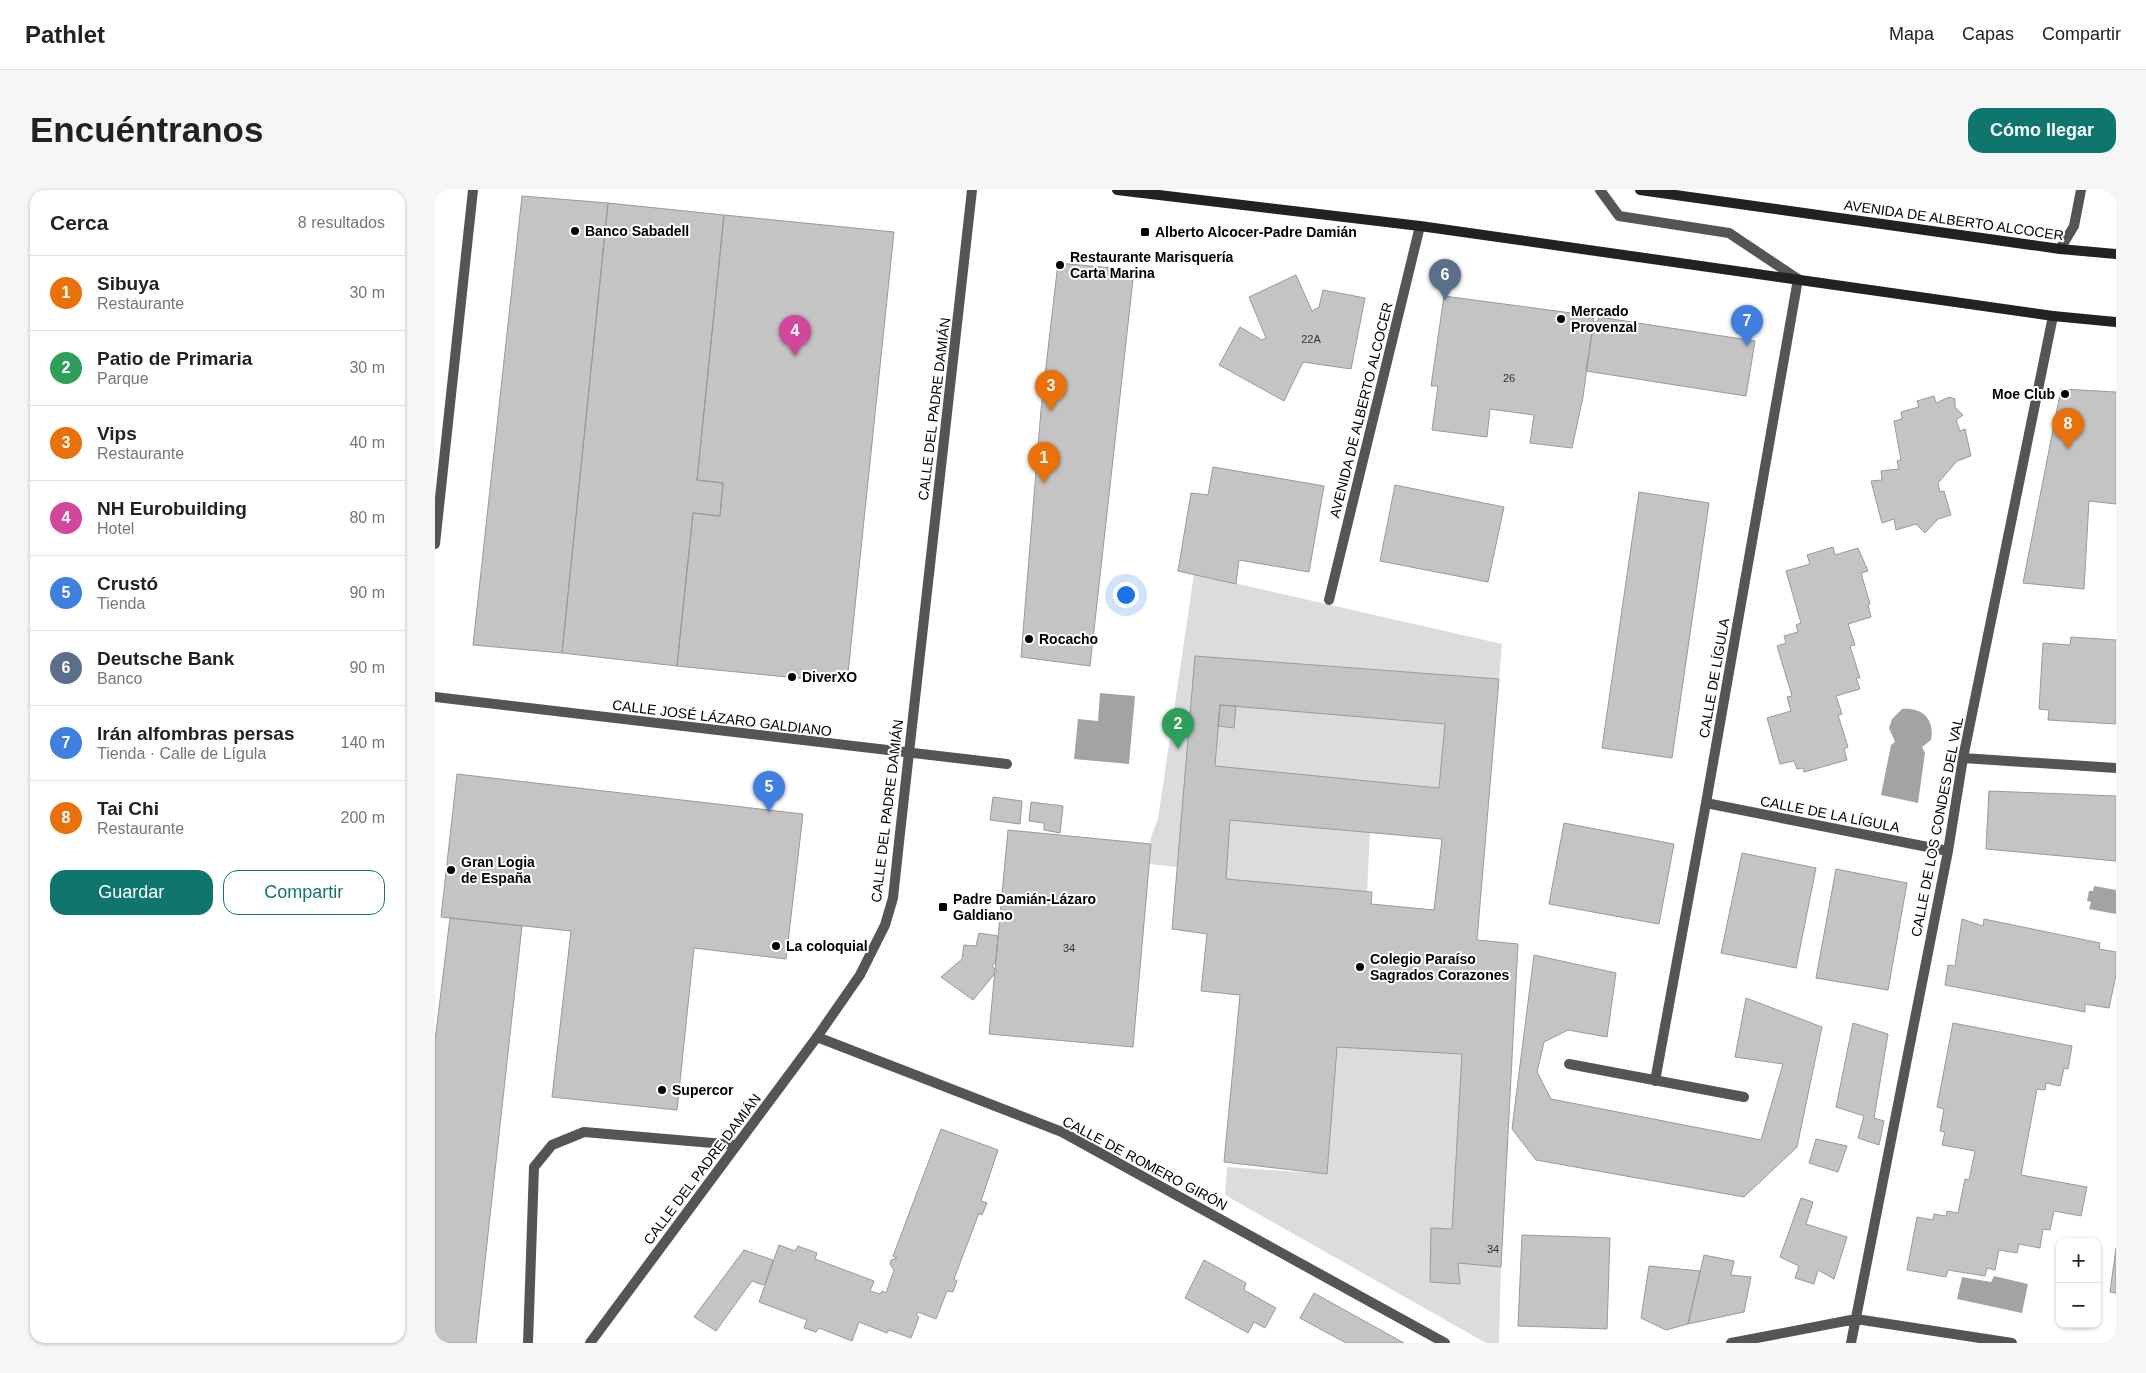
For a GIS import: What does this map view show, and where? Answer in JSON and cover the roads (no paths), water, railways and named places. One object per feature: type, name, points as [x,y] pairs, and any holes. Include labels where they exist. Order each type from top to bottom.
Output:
[{"type":"main road","points":[[1117,190],[1420,226],[2053,316],[2116,322]]},
{"type":"main road","name":"AVENIDA DE ALBERTO ALCOCER","points":[[1640,190],[2060,249],[2116,254]]},
{"type":"street","points":[[435,544],[473,190]]},
{"type":"street","name":"CALLE DEL PADRE DAMIÁN","points":[[590,1343],[817,1036],[860,975],[885,925],[893,898],[972,190]]},
{"type":"street","points":[[1600,190],[1619,216],[1729,233],[1798,279]]},
{"type":"street","points":[[2060,249],[2074,226],[2081,190]]},
{"type":"street","name":"AVENIDA DE ALBERTO ALCOCER","points":[[1329,600],[1420,226]]},
{"type":"street","name":"CALLE DE LÍGULA","points":[[1655,1081],[1798,279]]},
{"type":"street","name":"CALLE DE LOS CONDES DEL VAL","points":[[1851,1343],[1947,851],[1963,758],[2053,316]]},
{"type":"street","name":"CALLE JOSÉ LÁZARO GALDIANO","points":[[435,697],[908,754],[1007,764]]},
{"type":"street","points":[[1963,758],[2116,768]]},
{"type":"street","name":"CALLE DE LA LÍGULA","points":[[1706,803],[1947,851]]},
{"type":"street","name":"CALLE DE ROMERO GIRÓN","points":[[817,1036],[1062,1132],[1445,1343]]},
{"type":"street","points":[[1569,1064],[1744,1098]]},
{"type":"street","points":[[528,1343],[533,1167],[552,1145],[584,1132],[737,1145]]},
{"type":"street","points":[[1731,1343],[1856,1319],[2012,1343]]},
{"type":"place","name":"Banco Sabadell","points":[[575,231]]},
{"type":"place","name":"Alberto Alcocer-Padre Damián","points":[[1145,232]]},
{"type":"place","name":"Restaurante Marisquería Carta Marina","points":[[1060,265]]},
{"type":"place","name":"Deutsche Bank","points":[[1445,300]]},
{"type":"place","name":"Mercado Provenzal","points":[[1561,319]]},
{"type":"place","name":"Irán alfombras persas","points":[[1747,346]]},
{"type":"place","name":"NH Eurobuilding","points":[[795,356]]},
{"type":"place","name":"Moe Club","points":[[2065,394]]},
{"type":"place","name":"Vips","points":[[1051,411]]},
{"type":"place","name":"Tai Chi","points":[[2068,449]]},
{"type":"place","name":"Sibuya","points":[[1044,483]]},
{"type":"place","name":"Rocacho","points":[[1029,639]]},
{"type":"place","name":"DiverXO","points":[[792,677]]},
{"type":"place","name":"Patio de Primaria","points":[[1178,749]]},
{"type":"place","name":"Crustó","points":[[769,812]]},
{"type":"place","name":"Gran Logia de España","points":[[451,870]]},
{"type":"place","name":"Padre Damián-Lázaro Galdiano","points":[[943,907]]},
{"type":"place","name":"La coloquial","points":[[776,946]]},
{"type":"place","name":"Colegio Paraíso Sagrados Corazones","points":[[1360,967]]},
{"type":"place","name":"Supercor","points":[[662,1090]]}]
